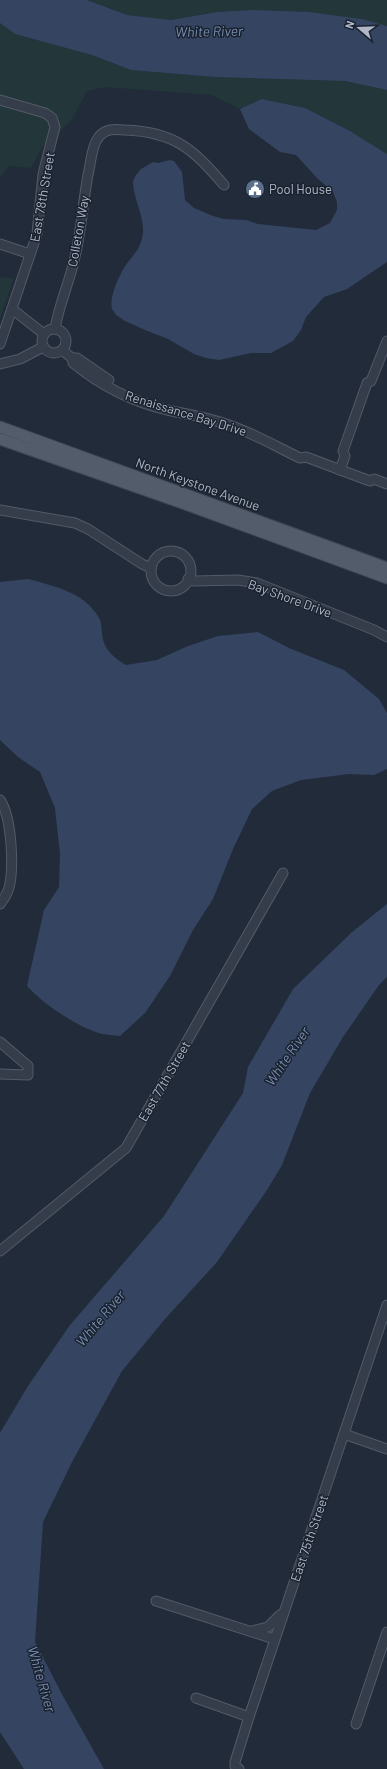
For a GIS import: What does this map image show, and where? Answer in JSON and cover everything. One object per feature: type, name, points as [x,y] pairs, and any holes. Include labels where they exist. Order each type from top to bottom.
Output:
[{"type":"main road","name":"North Keystone Avenue","points":[[0,427],[387,568]]},
{"type":"main road","name":"North Keystone Avenue","points":[[0,439],[180,502],[387,578]]},
{"type":"street","name":"East 78th Street","points":[[0,100],[37,110],[52,118],[55,132],[43,174],[37,234],[0,344]]},
{"type":"street","name":"Colleton Way","points":[[55,330],[72,270],[93,150],[97,138],[101,134],[107,130],[113,129],[142,131],[166,137],[192,150],[224,185]]},
{"type":"street","points":[[0,244],[30,254]]},
{"type":"street","points":[[12,309],[44,334]]},
{"type":"street","points":[[50,330],[55,330],[63,333],[65,344],[62,350],[56,353],[51,353],[43,347],[42,341],[44,334],[50,330]]},
{"type":"street","points":[[340,470],[345,456],[349,453],[372,384],[371,381],[379,358],[386,345]]},
{"type":"street","points":[[0,364],[20,359],[43,347]]},
{"type":"street","name":"Renaissance Bay Drive","points":[[62,350],[72,358],[76,358],[118,386],[140,395],[240,422],[303,454],[306,458],[370,481],[372,485],[387,490]]},
{"type":"street","name":"Renaissance Bay Drive","points":[[370,481],[374,479],[387,484]]},
{"type":"street","points":[[0,510],[76,522],[142,564],[151,568]]},
{"type":"street","points":[[171,551],[178,552],[185,557],[189,563],[190,573],[188,579],[180,588],[174,590],[165,589],[155,582],[152,577],[151,568],[155,559],[162,553],[171,551]]},
{"type":"street","name":"Bay Shore Drive","points":[[188,579],[193,581],[238,580],[256,584],[374,630],[387,637]]},
{"type":"street","points":[[0,800],[6,811],[10,840],[11,870],[9,888],[0,904]]},
{"type":"street","name":"East 77th Street","points":[[0,1251],[126,1148],[283,873]]},
{"type":"street","points":[[0,1042],[28,1066],[28,1075],[0,1074]]},
{"type":"street","name":"East 75th Street","points":[[239,1769],[235,1766],[234,1762],[248,1717],[387,1305]]},
{"type":"street","points":[[344,1434],[387,1449]]},
{"type":"street","points":[[156,1601],[274,1639]]},
{"type":"street","points":[[250,1632],[259,1631],[268,1627],[279,1617],[285,1605]]},
{"type":"street","points":[[356,1724],[387,1632]]},
{"type":"street","points":[[196,1698],[248,1717]]},
{"type":"green space","points":[[87,0],[387,0],[387,26],[362,19],[309,12],[253,10],[217,12],[171,20],[127,15]]},
{"type":"green space","points":[[0,23],[15,34],[92,55],[131,70],[215,77],[345,81],[387,90],[387,154],[350,131],[305,108],[263,99],[240,109],[211,95],[105,87],[87,91],[71,121],[43,146],[31,168],[9,166],[0,178]]},
{"type":"green space","points":[[0,277],[14,278],[0,319]]},
{"type":"water","name":"White River","points":[[0,0],[87,0],[127,15],[171,20],[217,12],[253,10],[309,12],[362,19],[387,26],[387,90],[345,81],[215,77],[131,70],[92,55],[15,34],[0,23]]},
{"type":"water","points":[[262,99],[305,108],[350,131],[387,154],[387,262],[347,289],[324,297],[306,317],[301,330],[293,341],[271,353],[251,353],[219,360],[206,358],[194,354],[168,339],[125,321],[116,315],[112,309],[111,304],[117,282],[124,268],[137,251],[142,239],[143,224],[135,196],[133,181],[141,169],[153,162],[158,163],[170,160],[174,161],[182,172],[185,200],[194,208],[213,216],[224,219],[246,220],[258,224],[316,230],[330,223],[337,210],[337,202],[333,192],[317,178],[296,155],[280,152],[249,129],[240,109]]},
{"type":"water","points":[[28,579],[68,591],[86,602],[93,609],[100,620],[104,644],[113,656],[126,665],[157,660],[188,646],[218,636],[258,632],[289,648],[344,670],[379,699],[387,713],[387,769],[374,775],[349,774],[301,780],[272,791],[252,809],[233,849],[213,899],[193,930],[170,976],[145,1013],[120,1036],[101,1034],[70,1020],[42,1000],[27,986],[44,910],[59,887],[60,854],[55,808],[40,772],[18,757],[0,740],[0,582]]},
{"type":"water","name":"White River","points":[[387,904],[387,977],[379,985],[343,1037],[310,1093],[282,1165],[267,1190],[217,1262],[165,1319],[122,1371],[72,1462],[43,1522],[35,1642],[64,1698],[104,1769],[24,1769],[0,1732],[0,1433],[28,1386],[70,1325],[164,1216],[243,1093],[248,1067],[293,989],[351,933]]},
{"type":"place","name":"Pool House","points":[[255,189]]}]
